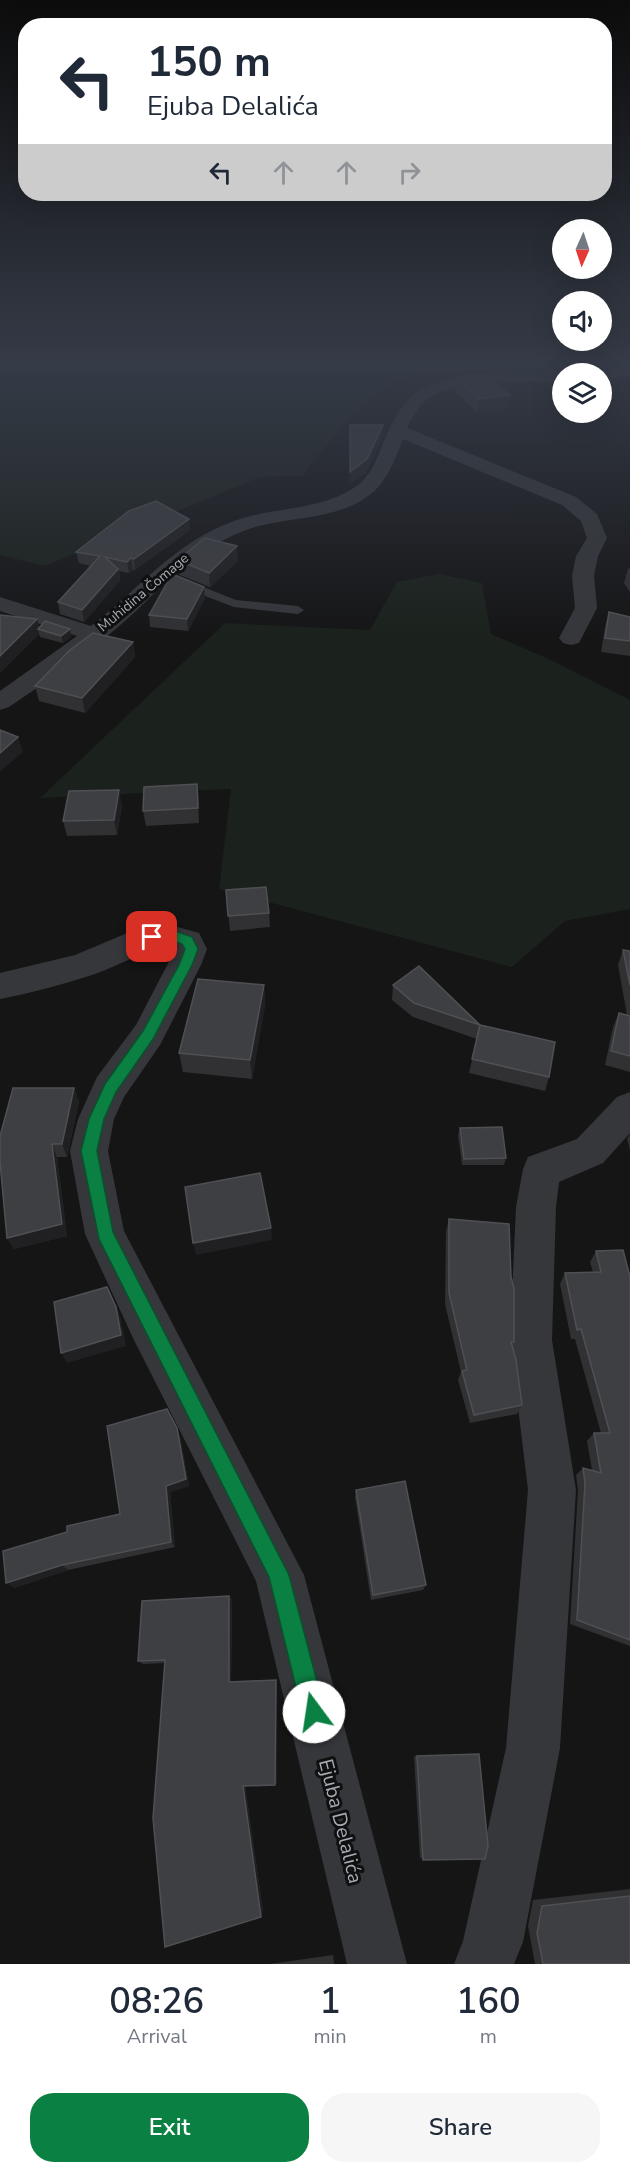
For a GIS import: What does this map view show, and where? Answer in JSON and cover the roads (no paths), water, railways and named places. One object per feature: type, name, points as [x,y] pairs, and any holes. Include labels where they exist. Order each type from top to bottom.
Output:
[{"type":"street","name":"Muhidina Čomage","points":[[0,702],[93,634],[181,557],[228,530],[267,518],[346,501],[375,482],[387,455]]},
{"type":"street","points":[[455,455],[568,501],[590,518],[597,538],[587,556],[583,576],[594,612],[571,638]]},
{"type":"street","points":[[0,604],[93,634]]},
{"type":"street","name":"Ejuba Delalića","points":[[0,986],[21,983],[87,963],[152,937],[172,935],[188,941],[191,949],[186,965],[148,1035],[110,1088],[96,1119],[89,1151],[105,1234],[279,1575],[377,1964]]},
{"type":"street","points":[[484,1964],[493,1942],[533,1749],[552,1490],[531,1340],[536,1207],[542,1169],[565,1163],[590,1151],[630,1108]]},
{"type":"lane","points":[[162,574],[234,603],[298,610]]}]
